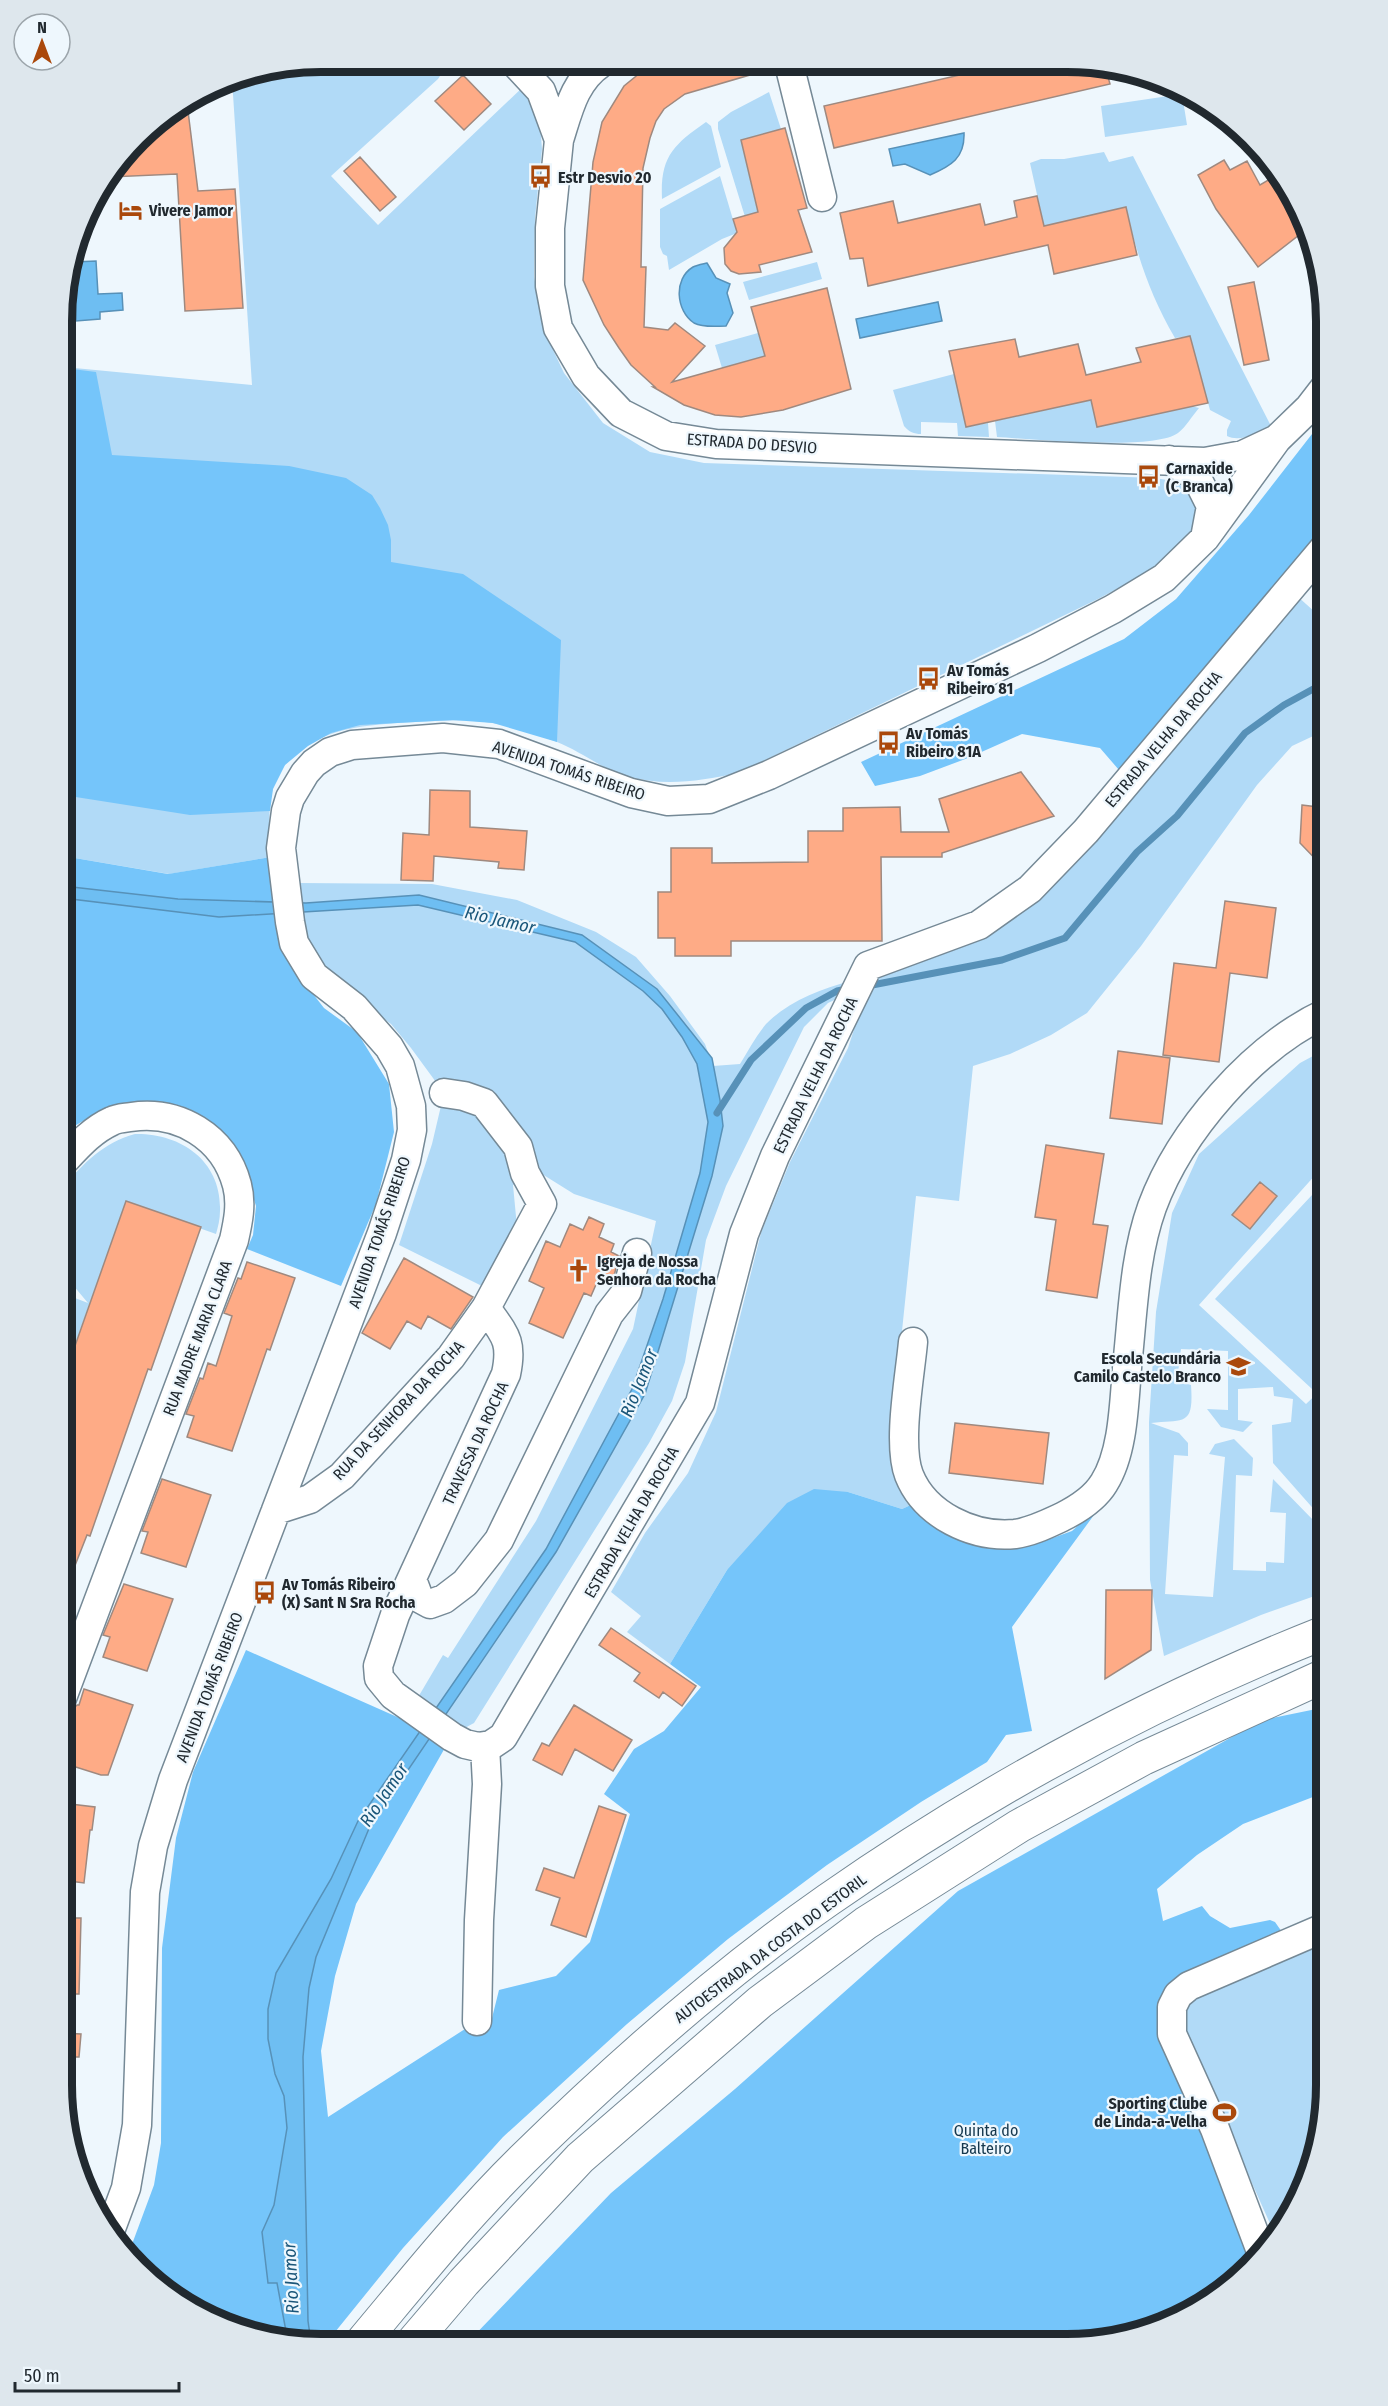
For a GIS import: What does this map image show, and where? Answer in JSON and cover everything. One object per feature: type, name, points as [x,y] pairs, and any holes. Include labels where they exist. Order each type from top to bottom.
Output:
[{"type":"highway","name":"AUTOESTRADA DA COSTA DO ESTORIL","points":[[369,2334],[445,2242],[529,2153],[668,2026],[827,1901],[944,1825],[1062,1756],[1196,1688],[1316,1636]]},
{"type":"highway","points":[[420,2334],[464,2282],[580,2157],[752,2009],[866,1923],[1019,1826],[1144,1758],[1316,1680]]},
{"type":"street","name":"ESTRADA DO DESVIO","points":[[523,72],[541,91],[559,140],[550,228],[550,286],[558,328],[586,376],[621,414],[666,436],[716,444],[1205,462],[1243,455],[1277,439]]},
{"type":"street","points":[[791,72],[822,197]]},
{"type":"street","points":[[559,140],[578,74]]},
{"type":"street","name":"AVENIDA TOMÁS RIBEIRO","points":[[113,2222],[126,2188],[137,2125],[143,1926],[145,1892],[153,1846],[173,1780],[382,1233],[403,1170],[412,1130],[411,1106],[400,1066],[388,1047],[354,1007],[314,976],[294,943],[281,848],[290,798],[305,773],[330,752],[352,745],[443,738],[500,744],[632,793],[669,801],[709,799],[780,770],[1038,648],[1085,624],[1164,578],[1205,538],[1277,439],[1316,399]]},
{"type":"street","name":"ESTRADA DO DESVIO","points":[[1167,459],[1196,476],[1211,506],[1205,538]]},
{"type":"street","name":"ESTRADA VELHA DA ROCHA","points":[[485,1746],[503,1737],[700,1403],[744,1234],[775,1156],[868,966],[979,926],[1030,889],[1086,831],[1316,558]]},
{"type":"street","points":[[913,1342],[905,1458],[909,1475],[918,1490],[940,1513],[962,1526],[994,1534],[1017,1534],[1073,1512],[1091,1498],[1104,1483],[1115,1458],[1142,1247],[1152,1209],[1168,1172],[1188,1139],[1248,1068],[1278,1041],[1300,1025],[1316,1018]]},
{"type":"street","name":"RUA DA SENHORA DA ROCHA","points":[[276,1510],[310,1498],[342,1476],[451,1357],[486,1308],[542,1204],[525,1173],[518,1147],[484,1103],[464,1096],[444,1093]]},
{"type":"street","name":"RUA MADRE MARIA CLARA","points":[[72,1152],[88,1135],[114,1120],[151,1114],[171,1118],[201,1132],[216,1147],[231,1170],[237,1186],[240,1216],[234,1240],[72,1671]]},
{"type":"street","points":[[412,1579],[419,1598],[430,1604],[444,1599],[465,1583],[499,1540],[609,1314],[627,1291],[637,1253]]},
{"type":"street","name":"TRAVESSA DA ROCHA","points":[[412,1579],[506,1374],[510,1354],[507,1341],[486,1308]]},
{"type":"street","points":[[412,1579],[395,1615],[378,1666],[380,1678],[393,1695],[452,1737],[465,1744],[485,1746],[488,1784],[479,1920],[477,2021]]},
{"type":"street","points":[[1258,2244],[1215,2130],[1172,2034],[1172,2007],[1178,1995],[1189,1986],[1316,1931]]},
{"type":"shaded area","points":[[443,72],[438,79],[331,176],[378,225],[523,87],[540,124],[542,149],[535,218],[534,277],[546,335],[564,373],[603,423],[650,452],[704,463],[1156,478],[1183,487],[1198,511],[1192,534],[1154,569],[1098,599],[738,773],[682,782],[640,779],[617,773],[549,739],[500,724],[434,721],[362,727],[328,735],[313,742],[298,752],[278,775],[271,797],[269,821],[271,857],[169,874],[72,858],[72,368],[252,385],[233,88],[256,80],[288,74]]},
{"type":"shaded area","points":[[769,92],[781,129],[741,140],[759,218],[797,210],[801,219],[750,233],[718,129],[718,122],[731,112]]},
{"type":"shaded area","points":[[1172,96],[1183,101],[1187,125],[1105,137],[1101,106]]},
{"type":"shaded area","points":[[706,122],[711,126],[721,167],[662,199],[663,172],[671,153],[677,145]]},
{"type":"shaded area","points":[[1104,152],[1109,162],[1133,156],[1271,426],[1244,437],[1227,436],[1231,421],[1210,410],[1190,336],[1175,338],[1151,291],[1126,207],[1044,226],[1030,163],[1041,159],[1064,159]]},
{"type":"shaded area","points":[[720,176],[737,233],[722,239],[669,270],[667,256],[663,254],[660,247],[660,209]]},
{"type":"shaded area","points":[[817,262],[822,279],[749,300],[743,282]]},
{"type":"shaded area","points":[[758,333],[765,356],[722,368],[715,345]]},
{"type":"shaded area","points":[[954,374],[966,427],[988,423],[989,437],[958,436],[957,423],[921,422],[921,434],[908,430],[904,426],[893,390]]},
{"type":"shaded area","points":[[1091,400],[1097,427],[1191,406],[1199,408],[1178,433],[1144,442],[1091,443],[997,437],[995,421]]},
{"type":"shaded area","points":[[1296,595],[1316,613],[1316,735],[1292,746],[1257,785],[1141,946],[1087,1013],[1051,1035],[1010,1054],[973,1066],[959,1201],[916,1196],[894,1408],[915,1503],[902,1509],[848,1492],[727,1570],[670,1664],[627,1632],[641,1616],[611,1592],[645,1533],[688,1473],[716,1412],[761,1233],[790,1162],[848,1048],[871,977],[917,963],[996,925]]},
{"type":"shaded area","points":[[298,883],[432,884],[517,900],[596,932],[636,957],[670,996],[705,1044],[713,1066],[740,1064],[759,1033],[774,1016],[805,997],[850,981],[847,994],[828,1003],[804,1027],[726,1186],[706,1240],[685,1362],[672,1401],[649,1443],[474,1723],[461,1730],[446,1746],[404,1721],[443,1655],[448,1658],[536,1521],[633,1329],[656,1221],[574,1194],[542,1174],[513,1185],[517,1227],[482,1286],[399,1245],[432,1144],[444,1093],[391,1024],[337,985],[306,942]]},
{"type":"shaded area","points":[[1316,1054],[1316,1174],[1199,1305],[1306,1404],[1316,1394],[1316,1512],[1273,1463],[1272,1425],[1291,1422],[1293,1399],[1274,1396],[1273,1387],[1238,1389],[1238,1420],[1253,1422],[1243,1432],[1221,1427],[1207,1409],[1228,1410],[1228,1351],[1181,1349],[1177,1381],[1191,1385],[1191,1408],[1184,1418],[1179,1420],[1151,1423],[1179,1433],[1188,1443],[1188,1456],[1174,1455],[1165,1594],[1213,1597],[1225,1457],[1209,1454],[1215,1444],[1234,1439],[1253,1458],[1252,1476],[1236,1475],[1233,1570],[1266,1571],[1266,1562],[1284,1563],[1286,1513],[1270,1512],[1273,1479],[1316,1523],[1316,1596],[1261,1615],[1164,1656],[1150,1580],[1149,1422],[1156,1312],[1172,1213],[1199,1154],[1300,1063]]},
{"type":"shaded area","points":[[135,1134],[152,1135],[183,1145],[196,1153],[206,1164],[219,1193],[219,1223],[216,1234],[126,1202],[75,1344],[103,1354],[72,1362],[72,1297],[88,1303],[72,1284],[72,1177],[95,1154]]},
{"type":"shaded area","points":[[1316,1191],[1316,1385],[1312,1389],[1215,1299]]},
{"type":"shaded area","points":[[1316,1945],[1314,2118],[1303,2165],[1283,2210],[1271,2227],[1184,2031],[1182,2011],[1195,1999]]},
{"type":"green space","points":[[72,369],[96,372],[112,455],[289,466],[346,478],[372,495],[380,508],[388,525],[391,562],[463,574],[561,640],[557,742],[493,723],[453,720],[360,725],[331,733],[308,746],[285,765],[273,789],[270,811],[190,815],[72,796]]},
{"type":"green space","points":[[1316,429],[1315,544],[1119,770],[1100,748],[1022,734],[920,776],[875,786],[861,762],[1124,639],[1176,599],[1249,515]]},
{"type":"green space","points":[[271,857],[288,962],[324,1008],[357,1032],[389,1084],[394,1132],[376,1204],[341,1286],[247,1249],[253,1235],[256,1206],[247,1178],[149,1104],[103,1109],[72,1128],[72,858],[168,874]]},
{"type":"green space","points":[[814,1489],[848,1492],[902,1509],[915,1503],[994,1546],[1036,1544],[1072,1531],[1102,1504],[1012,1627],[1032,1731],[1006,1735],[987,1762],[921,1802],[827,1865],[728,1939],[627,2024],[503,2137],[403,2248],[333,2334],[288,2332],[256,2326],[196,2301],[169,2283],[131,2246],[154,2185],[161,2143],[162,1948],[176,1838],[193,1772],[246,1650],[404,1720],[446,1746],[356,1904],[335,1976],[321,2051],[328,2117],[465,2029],[490,2026],[499,1990],[556,1976],[590,1942],[630,1814],[604,1794],[634,1749],[664,1731],[701,1687],[670,1664],[727,1570],[787,1503]]},
{"type":"green space","name":"Quinta do Balteiro","points":[[1316,1709],[1316,1796],[1243,1824],[1197,1855],[1157,1889],[1163,1921],[1202,1906],[1210,1916],[1230,1928],[1270,1920],[1275,1922],[1282,1932],[1173,1986],[1250,2253],[1219,2283],[1192,2301],[1162,2315],[1132,2326],[1100,2332],[1067,2334],[476,2334],[611,2193],[735,2089],[958,1891],[1262,1720]]},
{"type":"water","points":[[964,133],[964,142],[959,155],[938,172],[930,175],[905,164],[893,166],[889,149]]},
{"type":"water","points":[[96,261],[98,294],[122,293],[123,310],[100,312],[100,319],[76,321],[74,287],[79,262]]},
{"type":"water","points":[[707,263],[716,278],[730,284],[727,293],[733,313],[726,326],[706,326],[694,323],[683,311],[680,303],[682,279],[693,267]]},
{"type":"water","points":[[938,302],[942,321],[860,338],[856,319]]},
{"type":"water","name":"Rio Jamor","points":[[72,887],[178,899],[306,903],[419,895],[582,935],[657,989],[712,1058],[723,1126],[712,1176],[645,1394],[556,1552],[370,1826],[316,1957],[309,1988],[303,2057],[310,2333],[286,2332],[277,2283],[268,2283],[262,2232],[274,2205],[287,2128],[284,2096],[275,2074],[268,2039],[268,2009],[276,1973],[331,1879],[358,1821],[546,1549],[632,1389],[663,1299],[700,1173],[708,1122],[697,1064],[682,1037],[662,1009],[643,991],[575,942],[418,905],[219,917],[72,899]]},
{"type":"building","points":[[641,72],[760,72],[685,94],[664,109],[656,121],[650,138],[643,168],[641,267],[646,267],[644,327],[668,330],[675,323],[705,346],[672,382],[765,356],[751,307],[827,288],[851,389],[783,410],[741,417],[715,415],[684,405],[653,387],[655,387],[631,365],[604,325],[583,280],[593,162],[602,122],[624,86]]},
{"type":"building","points":[[973,72],[1100,74],[1108,75],[1110,84],[834,148],[824,106]]},
{"type":"building","points":[[463,75],[491,104],[464,130],[435,101]]},
{"type":"building","points":[[188,111],[198,191],[235,189],[243,308],[185,311],[177,174],[118,177],[145,145],[169,123]]},
{"type":"building","points":[[785,128],[807,208],[798,210],[812,252],[759,265],[761,272],[739,274],[731,271],[725,264],[724,248],[737,232],[733,219],[758,212],[741,140]]},
{"type":"building","points":[[360,157],[396,197],[380,211],[344,171]]},
{"type":"building","points":[[1224,160],[1230,170],[1247,161],[1260,185],[1271,178],[1283,196],[1300,234],[1258,267],[1216,209],[1198,175]]},
{"type":"building","points":[[1037,196],[1044,226],[1126,207],[1137,255],[1054,274],[1048,245],[868,286],[863,258],[850,259],[840,213],[893,201],[898,223],[980,204],[985,225],[1017,217],[1014,201]]},
{"type":"building","points":[[1254,282],[1269,360],[1244,365],[1228,287]]},
{"type":"building","points":[[1190,336],[1208,403],[1097,427],[1091,400],[966,427],[949,351],[1015,339],[1019,357],[1078,344],[1086,375],[1141,362],[1136,348]]},
{"type":"building","points":[[1021,772],[1054,816],[942,853],[942,857],[881,857],[882,941],[731,941],[731,956],[675,956],[675,938],[658,938],[658,892],[671,892],[671,848],[712,848],[712,863],[808,862],[808,831],[843,831],[843,808],[900,807],[901,832],[949,832],[939,799]]},
{"type":"building","points":[[430,790],[470,791],[470,827],[527,831],[524,870],[498,868],[499,862],[434,856],[433,881],[401,880],[403,833],[429,835]]},
{"type":"building","points":[[1302,805],[1316,807],[1316,860],[1300,843]]},
{"type":"building","points":[[1225,901],[1276,908],[1267,978],[1230,973],[1219,1062],[1163,1055],[1174,963],[1216,968]]},
{"type":"building","points":[[1118,1051],[1170,1058],[1162,1124],[1110,1118]]},
{"type":"building","points":[[1046,1145],[1104,1154],[1093,1224],[1108,1226],[1097,1298],[1046,1290],[1056,1220],[1035,1217]]},
{"type":"building","points":[[1260,1182],[1277,1196],[1250,1229],[1232,1215]]},
{"type":"building","points":[[126,1201],[201,1227],[151,1370],[148,1369],[90,1536],[87,1535],[72,1573],[72,1354]]},
{"type":"building","name":"Igreja de Nossa Senhora da Rocha","points":[[589,1217],[604,1224],[599,1237],[614,1244],[611,1252],[619,1256],[612,1284],[610,1286],[598,1280],[591,1296],[584,1293],[563,1338],[529,1323],[544,1288],[529,1281],[546,1241],[560,1247],[570,1224],[583,1230]]},
{"type":"building","points":[[404,1258],[473,1297],[451,1329],[428,1316],[421,1329],[407,1321],[390,1349],[362,1333]]},
{"type":"building","points":[[247,1262],[295,1278],[270,1350],[267,1349],[232,1451],[187,1437],[194,1416],[186,1414],[208,1363],[216,1366],[232,1316],[224,1313]]},
{"type":"building","points":[[955,1423],[1049,1433],[1043,1484],[949,1473]]},
{"type":"building","points":[[162,1479],[211,1495],[186,1567],[141,1553],[148,1532],[142,1531]]},
{"type":"building","points":[[124,1584],[173,1599],[147,1671],[103,1657],[110,1637],[103,1635]]},
{"type":"building","points":[[1106,1590],[1152,1590],[1151,1650],[1105,1679]]},
{"type":"building","points":[[611,1628],[696,1686],[682,1706],[663,1692],[659,1698],[634,1681],[640,1673],[599,1645]]},
{"type":"building","points":[[84,1689],[133,1705],[108,1775],[72,1766],[72,1710],[79,1705]]},
{"type":"building","points":[[574,1705],[632,1740],[613,1771],[575,1749],[562,1775],[533,1760],[542,1743],[549,1746]]},
{"type":"building","points":[[72,1804],[95,1807],[84,1883],[72,1881]]},
{"type":"building","points":[[599,1806],[626,1815],[586,1937],[551,1925],[560,1898],[536,1890],[544,1868],[574,1878]]},
{"type":"building","points":[[72,1918],[81,1918],[79,1994],[72,1994]]},
{"type":"building","points":[[72,2034],[81,2034],[79,2057],[72,2057]]},
{"type":"waterway","points":[[867,986],[1002,960],[1065,938],[1137,852],[1177,816],[1245,733],[1284,705],[1316,687]]},
{"type":"waterway","points":[[717,1113],[751,1060],[806,1008],[837,991],[847,989]]},
{"type":"place","name":"Estr Desvio 20","points":[[540,177]]},
{"type":"place","name":"Vivere Jamor","points":[[131,210]]},
{"type":"place","name":"Carnaxide (C Branca)","points":[[1148,477]]},
{"type":"place","name":"Av Tomás Ribeiro 81","points":[[929,679]]},
{"type":"place","name":"Av Tomás Ribeiro 81A","points":[[888,742]]},
{"type":"place","name":"Igreja de Nossa Senhora da Rocha","points":[[579,1270]]},
{"type":"place","name":"Escola Secundária Camilo Castelo Branco","points":[[1239,1367]]},
{"type":"place","name":"Av Tomás Ribeiro (X) Sant N Sra Rocha","points":[[264,1593]]},
{"type":"place","name":"Sporting Clube de Linda-a-Velha","points":[[1225,2112]]}]
